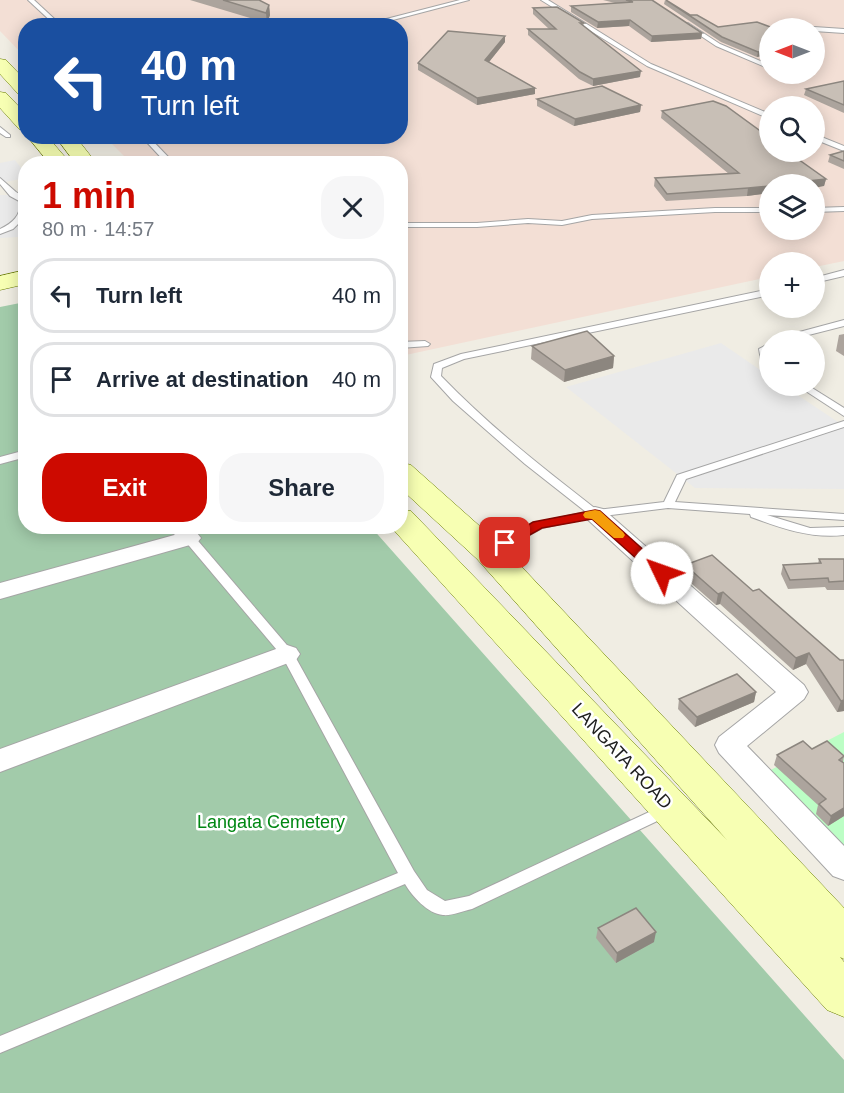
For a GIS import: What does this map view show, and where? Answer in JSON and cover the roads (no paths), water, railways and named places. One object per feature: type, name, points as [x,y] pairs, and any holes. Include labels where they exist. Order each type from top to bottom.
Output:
[{"type":"main road","points":[[0,64],[7,77]]},
{"type":"main road","points":[[0,97],[18,116]]},
{"type":"main road","points":[[43,144],[54,156]]},
{"type":"main road","points":[[71,144],[80,156]]},
{"type":"main road","points":[[0,283],[18,279]]},
{"type":"main road","points":[[0,292],[18,288]]},
{"type":"main road","points":[[408,478],[489,552],[844,939]]},
{"type":"main road","name":"LANGATA ROAD","points":[[408,527],[844,995]]},
{"type":"street","points":[[595,514],[794,692],[729,745],[844,867]]},
{"type":"street","points":[[0,591],[189,538]]},
{"type":"street","points":[[0,761],[287,654]]},
{"type":"lane","points":[[31,0],[51,18]]},
{"type":"lane","points":[[393,18],[466,0]]},
{"type":"lane","points":[[544,0],[648,65],[759,112]]},
{"type":"lane","points":[[679,19],[718,45],[759,62]]},
{"type":"lane","points":[[825,29],[844,31]]},
{"type":"lane","points":[[0,129],[8,136]]},
{"type":"lane","points":[[825,141],[844,149]]},
{"type":"lane","points":[[152,144],[164,156]]},
{"type":"lane","points":[[0,180],[16,196]]},
{"type":"lane","points":[[1,200],[16,196]]},
{"type":"lane","points":[[825,210],[844,209]]},
{"type":"lane","points":[[408,225],[477,225],[528,221],[562,223],[592,217],[715,210],[759,210]]},
{"type":"lane","points":[[0,232],[18,221]]},
{"type":"lane","points":[[825,278],[844,273]]},
{"type":"lane","points":[[595,514],[529,462],[457,399],[436,377],[437,366],[460,357],[759,294]]},
{"type":"lane","points":[[818,330],[844,323]]},
{"type":"lane","points":[[408,345],[425,344]]},
{"type":"lane","points":[[818,396],[844,413]]},
{"type":"lane","points":[[668,505],[681,477],[844,424]]},
{"type":"lane","points":[[0,460],[18,455]]},
{"type":"lane","points":[[489,552],[538,525],[595,514],[668,505],[844,517]]},
{"type":"lane","points":[[740,509],[795,529],[836,533],[844,531]]},
{"type":"lane","points":[[182,534],[189,538],[287,654],[408,876],[421,895],[443,908],[472,902],[670,808]]},
{"type":"lane","points":[[0,1045],[408,876]]},
{"type":"park label","name":"Langata Cemetery","points":[[271,822]]}]
